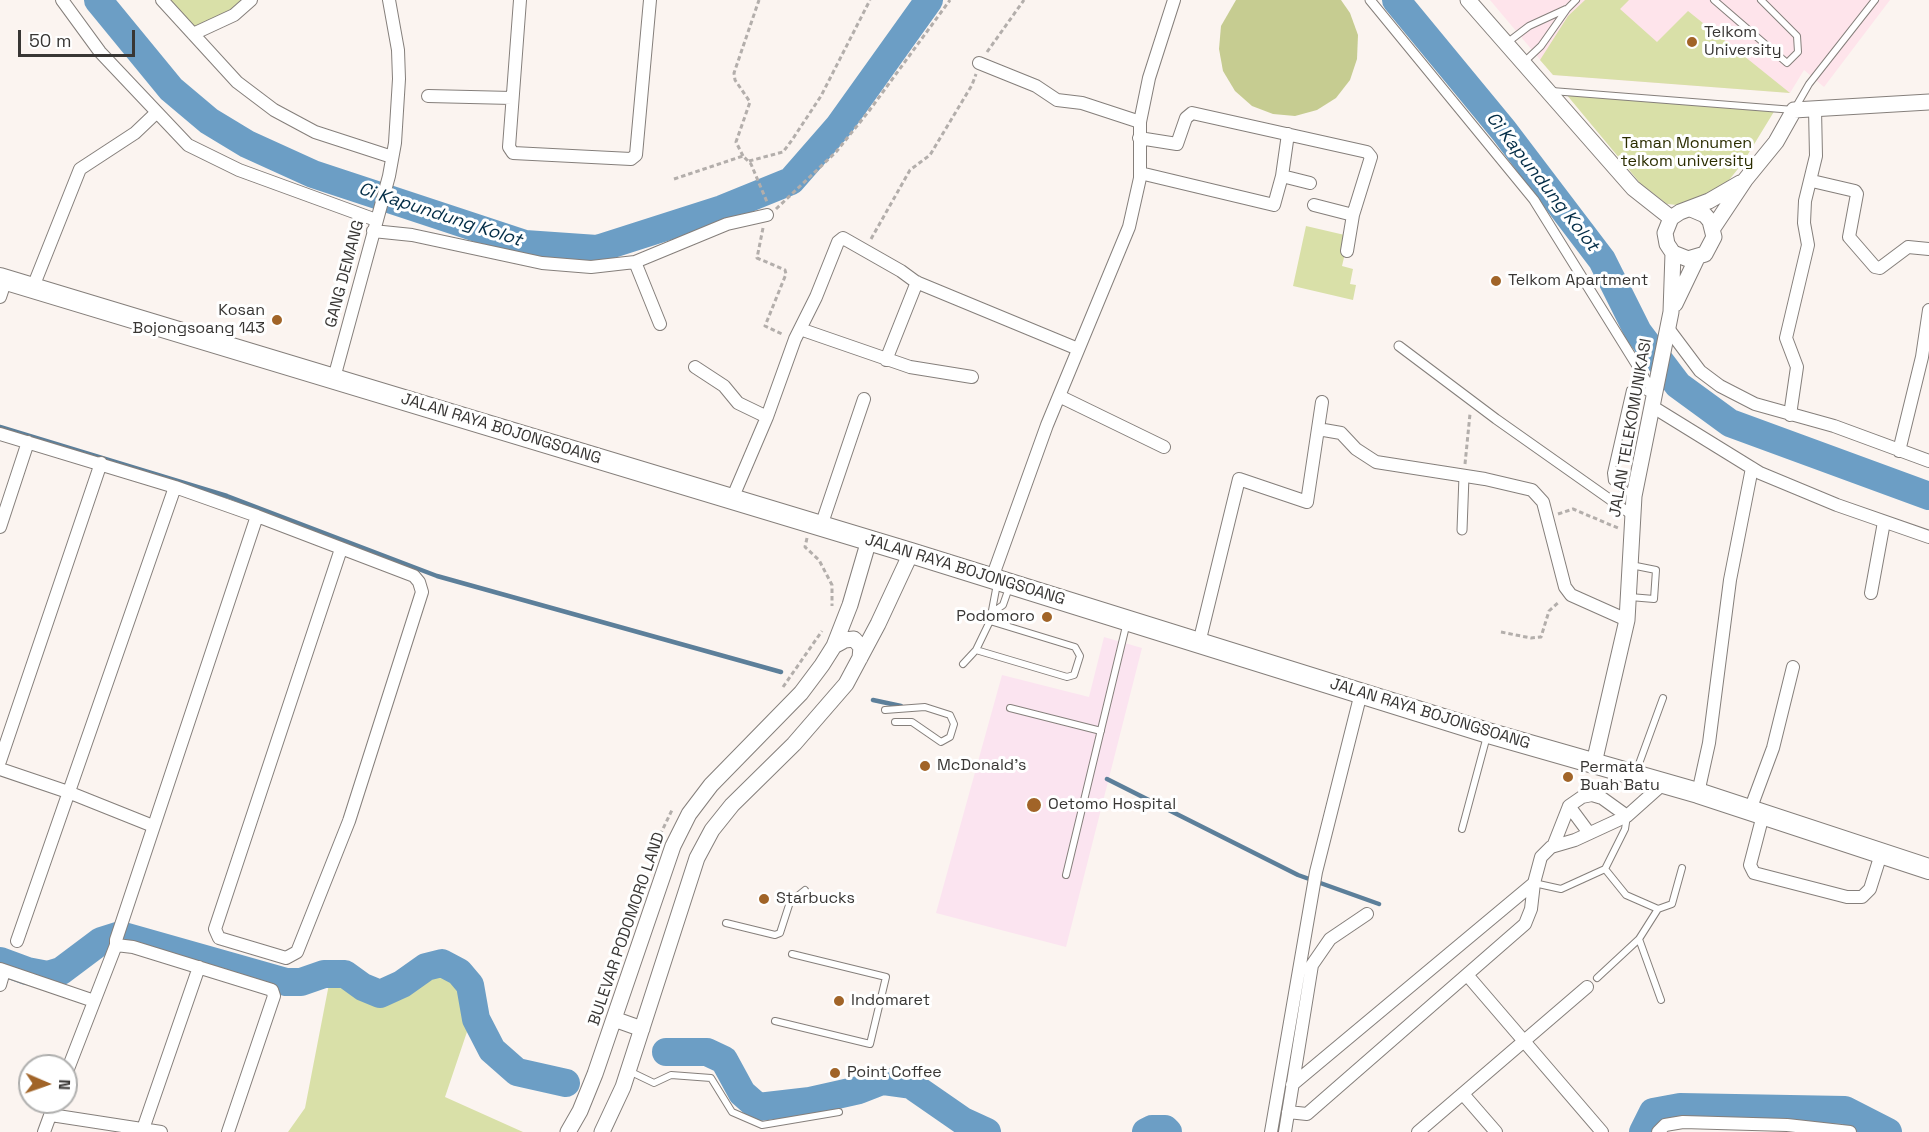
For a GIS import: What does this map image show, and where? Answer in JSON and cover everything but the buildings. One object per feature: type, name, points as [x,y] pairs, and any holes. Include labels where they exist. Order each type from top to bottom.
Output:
[{"type":"main road","name":"JALAN RAYA BOJONGSOANG","points":[[2,285],[33,287],[869,540],[1488,732],[1698,793],[1929,869]]},
{"type":"street","points":[[62,0],[99,52],[188,145],[238,170],[412,236],[542,263],[591,267],[635,262],[727,224],[768,211]]},
{"type":"street","points":[[162,0],[237,82],[274,110],[315,132],[392,157]]},
{"type":"street","points":[[193,34],[234,15],[251,0]]},
{"type":"street","name":"GANG DEMANG","points":[[334,378],[389,176],[392,157],[399,79],[398,50],[389,0]]},
{"type":"street","points":[[520,0],[509,147],[513,153],[634,157],[647,51],[650,0]]},
{"type":"street","points":[[1000,580],[1059,396],[1129,227],[1140,173],[1140,122],[1149,78],[1174,0]]},
{"type":"street","points":[[1370,0],[1534,200],[1655,395],[1752,468],[1837,506],[1929,537]]},
{"type":"street","points":[[1468,0],[1505,45],[1633,188],[1665,233],[1667,244],[1673,253],[1688,259],[1697,258],[1711,246],[1713,228],[1745,180],[1776,142],[1794,110],[1929,102]]},
{"type":"street","points":[[979,63],[1036,86],[1057,100],[1082,103],[1140,122]]},
{"type":"street","points":[[428,96],[512,98]]},
{"type":"street","points":[[1790,415],[1797,367],[1786,338],[1808,245],[1804,223],[1805,201],[1812,181],[1816,156],[1815,109]]},
{"type":"street","points":[[33,287],[81,169],[135,133],[156,113]]},
{"type":"street","points":[[1139,138],[1177,144],[1186,118],[1192,113],[1370,153],[1353,215],[1347,251]]},
{"type":"street","points":[[1140,173],[1274,205],[1282,176],[1288,134]]},
{"type":"street","points":[[1282,176],[1310,183]]},
{"type":"street","points":[[1665,233],[1671,218],[1680,212],[1691,209],[1745,180]]},
{"type":"street","points":[[1812,181],[1855,191],[1857,194],[1849,237],[1875,267],[1880,268],[1908,247],[1929,249]]},
{"type":"street","points":[[1633,188],[1671,218]]},
{"type":"street","points":[[1314,205],[1353,215]]},
{"type":"street","points":[[1691,209],[1705,215],[1713,228]]},
{"type":"street","points":[[732,499],[767,417],[797,334],[816,297],[838,242],[846,238],[917,282],[1078,349]]},
{"type":"street","name":"JALAN TELEKOMUNIKASI","points":[[1594,763],[1627,620],[1632,515],[1669,320],[1673,253]]},
{"type":"street","name":"JALAN TELEKOMUNIKASI","points":[[1669,320],[1697,258]]},
{"type":"street","points":[[635,262],[660,324]]},
{"type":"street","points":[[886,360],[917,282]]},
{"type":"street","points":[[1899,451],[1922,357],[1929,310]]},
{"type":"street","points":[[1669,320],[1700,371],[1720,386],[1755,404],[1834,426],[1929,461]]},
{"type":"street","points":[[797,334],[910,367],[972,378]]},
{"type":"street","points":[[1399,346],[1632,515]]},
{"type":"street","points":[[695,367],[724,386],[738,403],[767,417]]},
{"type":"street","points":[[1059,396],[1164,447]]},
{"type":"street","points":[[821,526],[864,399]]},
{"type":"street","points":[[1199,643],[1239,479],[1306,502],[1322,402]]},
{"type":"street","points":[[1318,429],[1341,433],[1356,448],[1376,462],[1532,490],[1543,502],[1565,587],[1571,596],[1627,620]]},
{"type":"street","points":[[0,434],[175,487],[414,576],[419,582],[422,592],[350,821],[297,952],[286,958],[219,938],[215,929],[341,549]]},
{"type":"street","points":[[0,527],[28,441]]},
{"type":"street","points":[[0,761],[101,463]]},
{"type":"street","points":[[1698,793],[1709,743],[1730,580],[1752,468]]},
{"type":"street","points":[[1462,530],[1464,476]]},
{"type":"street","points":[[17,941],[175,487]]},
{"type":"street","points":[[74,1054],[116,942],[257,516]]},
{"type":"street","points":[[1871,593],[1884,522]]},
{"type":"street","name":"BULEVAR PODOMORO LAND","points":[[568,1132],[580,1111],[673,846],[689,814],[711,785],[801,693],[834,646],[850,605],[869,540]]},
{"type":"street","points":[[602,1132],[628,1071],[697,858],[712,830],[732,805],[818,719],[846,684],[910,553]]},
{"type":"street","points":[[834,646],[845,640],[855,639],[861,647],[860,658]]},
{"type":"street","points":[[1792,667],[1756,813],[1750,865],[1754,873],[1847,897],[1862,897],[1870,890],[1881,854]]},
{"type":"street","points":[[1271,1132],[1315,879],[1361,693]]},
{"type":"street","points":[[0,769],[68,792],[153,826]]},
{"type":"street","points":[[1288,1112],[1307,1114],[1525,924],[1531,909],[1534,883],[1542,854],[1554,844],[1590,833],[1628,816],[1664,783]]},
{"type":"street","points":[[1554,844],[1569,806],[1582,797],[1592,795],[1602,798],[1628,816]]},
{"type":"street","points":[[1569,806],[1590,833]]},
{"type":"street","points":[[1292,1085],[1534,883]]},
{"type":"street","points":[[1285,1132],[1312,965],[1330,939],[1367,914]]},
{"type":"street","points":[[116,942],[272,990],[274,996],[228,1132]]},
{"type":"street","points":[[143,1129],[199,967]]},
{"type":"street","points":[[0,986],[2,970],[94,1000]]},
{"type":"street","points":[[1468,976],[1602,1132]]},
{"type":"street","points":[[1418,1132],[1587,987]]},
{"type":"street","points":[[614,1019],[642,1029]]},
{"type":"street","points":[[1463,1094],[1496,1132]]},
{"type":"street","points":[[44,1132],[51,1115],[161,1132]]},
{"type":"street","points":[[1658,1132],[1665,1125],[1683,1122],[1787,1125],[1850,1132]]},
{"type":"lane","points":[[1522,64],[1541,46],[1576,0]]},
{"type":"lane","points":[[1714,0],[1787,63],[1798,52],[1797,36],[1761,0]]},
{"type":"lane","points":[[1545,90],[1794,110],[1809,84],[1875,0]]},
{"type":"lane","points":[[1505,45],[1529,26],[1567,9]]},
{"type":"lane","points":[[1635,496],[1612,481],[1611,473],[1630,390],[1637,387],[1655,395]]},
{"type":"lane","points":[[1629,597],[1654,599],[1656,570],[1630,565]]},
{"type":"lane","points":[[993,612],[1003,605],[1000,580]]},
{"type":"lane","points":[[963,664],[976,650],[990,621],[993,612],[992,602],[1000,580]]},
{"type":"lane","points":[[976,650],[1067,677],[1074,675],[1080,656],[1075,647],[990,621]]},
{"type":"lane","points":[[1066,875],[1128,621]]},
{"type":"lane","points":[[1635,775],[1663,698]]},
{"type":"lane","points":[[885,710],[925,707],[950,715],[954,724],[950,737],[941,742],[912,722],[895,722]]},
{"type":"lane","points":[[1010,708],[1101,731]]},
{"type":"lane","points":[[1462,829],[1488,732]]},
{"type":"lane","points":[[1534,883],[1561,889],[1605,869],[1625,829],[1628,816]]},
{"type":"lane","points":[[1597,978],[1639,939],[1658,909],[1672,904],[1682,868]]},
{"type":"lane","points":[[1605,869],[1626,895],[1658,909]]},
{"type":"lane","points":[[726,923],[775,935],[780,933],[790,902],[805,890]]},
{"type":"lane","points":[[1639,939],[1661,1000]]},
{"type":"lane","points":[[775,1021],[870,1044],[886,976],[792,954]]},
{"type":"lane","points":[[628,1071],[654,1083],[671,1075],[711,1078],[732,1112],[762,1125],[838,1112]]},
{"type":"path","points":[[759,0],[734,73],[735,80],[750,102],[736,142],[759,180],[768,211],[756,255],[786,273],[765,326],[797,334]]},
{"type":"path","points":[[748,161],[771,157],[783,152],[821,96],[870,0]]},
{"type":"path","points":[[768,211],[836,152],[869,111],[950,0]]},
{"type":"path","points":[[865,249],[902,182],[910,170],[927,158],[972,85],[979,63],[1024,0]]},
{"type":"path","points":[[674,179],[743,156]]},
{"type":"path","points":[[1464,476],[1471,400]]},
{"type":"path","points":[[1547,513],[1560,514],[1573,509],[1632,532]]},
{"type":"path","points":[[1501,632],[1531,638],[1541,637],[1549,611],[1556,603],[1571,596]]},
{"type":"shaded area","name":"Telkom University","points":[[1490,0],[1890,0],[1824,87],[1804,70],[1790,93],[1553,75]]},
{"type":"shaded area","name":"Oetomo Hospital","points":[[1104,637],[1142,648],[1066,947],[936,913],[1002,675],[1089,697]]},
{"type":"green space","points":[[167,0],[245,0],[234,9],[192,28]]},
{"type":"green space","points":[[1236,0],[1341,0],[1350,13],[1358,35],[1357,59],[1350,80],[1336,98],[1317,110],[1295,116],[1273,114],[1252,106],[1235,91],[1223,71],[1219,49],[1221,26]]},
{"type":"green space","points":[[1585,0],[1629,0],[1620,9],[1657,42],[1688,11],[1790,93],[1553,75],[1540,60],[1568,16]]},
{"type":"green space","name":"Taman Monumen telkom university","points":[[1566,94],[1775,110],[1742,164],[1720,191],[1688,206],[1667,204],[1640,183]]},
{"type":"green space","points":[[1306,226],[1349,236],[1342,266],[1353,269],[1350,284],[1356,285],[1353,300],[1293,286]]},
{"type":"green space","points":[[435,969],[449,970],[459,980],[469,1001],[471,1020],[445,1097],[523,1132],[288,1132],[305,1108],[329,984],[321,979],[338,978],[365,996],[384,999],[400,995],[415,980]]},
{"type":"waterway","name":"Ci Kapundung Kolot","points":[[98,0],[171,89],[209,121],[247,144],[313,174],[525,244],[597,249],[722,209],[791,181],[839,126],[929,0]]},
{"type":"waterway","name":"Ci Kapundung Kolot","points":[[1396,0],[1504,131],[1602,260],[1638,332],[1678,385],[1730,423],[1929,496]]},
{"type":"waterway","points":[[0,427],[227,496],[437,576],[781,672]]},
{"type":"waterway","points":[[873,700],[901,706]]},
{"type":"waterway","points":[[1107,779],[1298,875],[1379,904]]},
{"type":"waterway","points":[[0,961],[27,971],[48,975],[61,971],[101,941],[120,935],[286,982],[301,982],[324,974],[345,974],[363,987],[380,994],[402,984],[426,967],[442,963],[459,972],[470,985],[476,1019],[492,1050],[517,1072],[566,1083]]},
{"type":"waterway","points":[[666,1052],[707,1052],[724,1060],[742,1093],[758,1107],[810,1101],[859,1090],[882,1081],[911,1085],[963,1121],[987,1132]]},
{"type":"waterway","points":[[1643,1132],[1653,1112],[1680,1107],[1845,1110],[1888,1132]]},
{"type":"waterway","points":[[1146,1132],[1152,1129],[1165,1129],[1168,1132]]},
{"type":"place","name":"Telkom University","points":[[1692,42]]},
{"type":"place","name":"Telkom Apartment","points":[[1496,281]]},
{"type":"place","name":"Kosan Bojongsoang 143","points":[[277,320]]},
{"type":"place","name":"Podomoro","points":[[1047,617]]},
{"type":"place","name":"McDonald's","points":[[925,766]]},
{"type":"place","name":"Permata Buah Batu","points":[[1568,777]]},
{"type":"place","name":"Oetomo Hospital","points":[[1034,805]]},
{"type":"place","name":"Starbucks","points":[[764,899]]},
{"type":"place","name":"Indomaret","points":[[839,1001]]},
{"type":"place","name":"Point Coffee","points":[[835,1073]]}]
